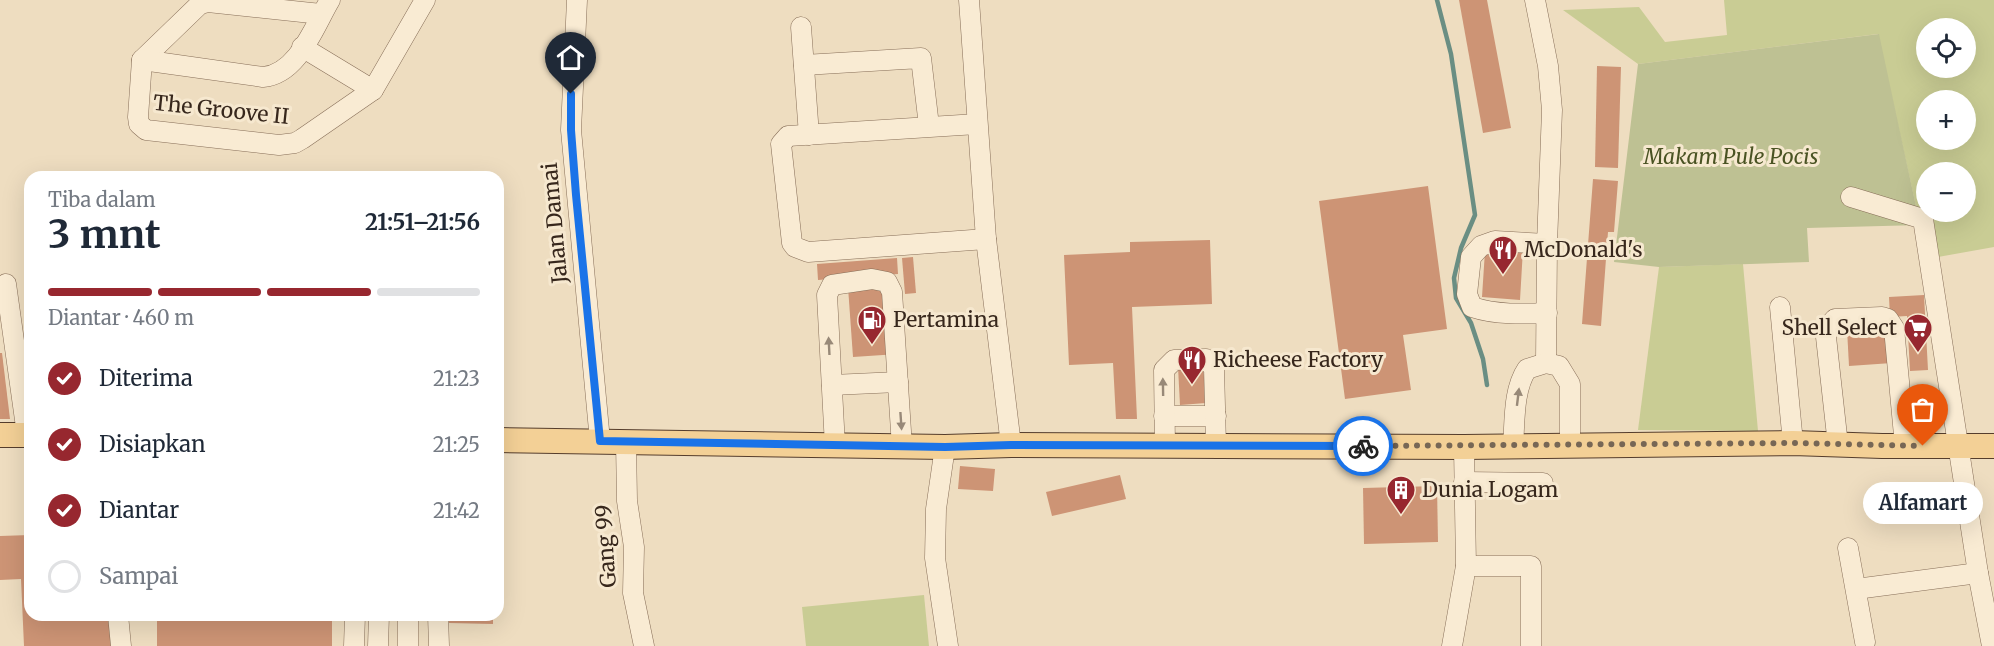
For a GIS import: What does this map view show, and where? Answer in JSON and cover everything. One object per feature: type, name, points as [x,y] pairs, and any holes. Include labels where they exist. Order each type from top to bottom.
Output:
[{"type":"main road","points":[[0,435],[24,434]]},
{"type":"main road","points":[[504,440],[902,447],[1011,445],[1464,447],[1793,443],[1994,446]]},
{"type":"street","name":"The Groove II","points":[[142,60],[138,117],[139,124],[146,130],[287,144],[302,139],[373,90],[425,0]]},
{"type":"street","name":"Jalan Damai","points":[[577,0],[571,130],[600,441]]},
{"type":"street","points":[[969,0],[986,239],[1011,445]]},
{"type":"street","points":[[1535,0],[1548,66],[1552,110],[1547,244],[1546,363]]},
{"type":"street","points":[[208,2],[326,7],[294,62],[273,76],[262,77],[142,60],[200,4],[208,2]]},
{"type":"street","points":[[801,27],[809,135]]},
{"type":"street","points":[[302,47],[373,90]]},
{"type":"street","points":[[804,65],[921,58],[929,126]]},
{"type":"street","points":[[977,124],[788,136],[781,144],[792,243],[795,247],[808,252],[986,239]]},
{"type":"street","points":[[1851,197],[1923,219],[1978,573],[1992,646]]},
{"type":"street","points":[[1547,244],[1495,241],[1481,246],[1471,257],[1467,294],[1472,307],[1480,310],[1517,314],[1547,313]]},
{"type":"street","points":[[835,446],[827,295],[832,285],[872,279],[884,280],[890,285],[902,447]]},
{"type":"street","points":[[6,284],[24,401]]},
{"type":"street","points":[[1780,307],[1793,443]]},
{"type":"street","points":[[1838,445],[1826,337],[1827,328],[1835,319],[1882,317],[1888,320],[1894,328],[1905,446]]},
{"type":"street","points":[[1165,446],[1163,375],[1167,365],[1174,360],[1206,360],[1214,369],[1216,446]]},
{"type":"street","points":[[1513,446],[1518,390],[1522,377],[1527,369],[1546,363],[1559,366],[1570,384],[1570,445]]},
{"type":"street","points":[[832,385],[898,382]]},
{"type":"street","points":[[1164,416],[1216,416]]},
{"type":"street","name":"Gang 99","points":[[626,442],[627,492],[634,547],[633,593],[644,646]]},
{"type":"street","points":[[945,447],[936,509],[935,558],[948,646]]},
{"type":"street","points":[[1452,646],[1466,566],[1464,447]]},
{"type":"street","points":[[1464,482],[1543,483]]},
{"type":"street","points":[[1848,548],[1865,642]]},
{"type":"street","points":[[1466,566],[1531,566],[1531,646]]},
{"type":"street","points":[[1856,590],[1978,573]]},
{"type":"street","points":[[119,621],[121,646]]},
{"type":"street","points":[[354,646],[355,621]]},
{"type":"street","points":[[378,646],[379,621]]},
{"type":"street","points":[[408,621],[408,646]]},
{"type":"street","points":[[438,621],[439,646]]},
{"type":"green space","points":[[1724,0],[1994,0],[1994,247],[1938,257],[1920,225],[1919,222],[1976,222],[1976,162],[1916,162],[1916,207],[1878,34],[1638,64],[1563,10],[1639,7],[1665,42],[1727,35]]},
{"type":"green space","name":"Makam Pule Pocis","points":[[1879,34],[1916,206],[1916,222],[1919,222],[1920,225],[1807,228],[1809,262],[1659,267],[1614,262],[1638,64]]},
{"type":"green space","points":[[1743,264],[1758,431],[1638,430],[1659,267]]},
{"type":"green space","points":[[924,595],[929,646],[806,646],[802,607]]},
{"type":"building","points":[[1459,0],[1487,0],[1511,128],[1483,133]]},
{"type":"building","points":[[1597,66],[1621,67],[1618,168],[1595,167]]},
{"type":"building","points":[[1593,179],[1618,181],[1614,232],[1608,232],[1601,326],[1582,324]]},
{"type":"building","points":[[1428,186],[1447,329],[1403,335],[1411,390],[1345,399],[1319,201]]},
{"type":"building","points":[[1210,240],[1212,304],[1132,307],[1137,419],[1116,419],[1113,363],[1069,365],[1064,255],[1130,252],[1130,242]]},
{"type":"building","name":"McDonald's","points":[[1505,248],[1523,249],[1520,300],[1482,297],[1485,251],[1505,253]]},
{"type":"building","points":[[913,257],[916,293],[905,294],[902,258]]},
{"type":"building","points":[[897,258],[898,274],[818,280],[817,264]]},
{"type":"building","points":[[893,284],[898,354],[853,357],[848,287]]},
{"type":"building","points":[[1924,295],[1928,370],[1910,371],[1907,316],[1890,317],[1889,297]]},
{"type":"building","points":[[1890,327],[1892,363],[1849,366],[1847,329]]},
{"type":"building","points":[[0,353],[2,353],[10,419],[0,419]]},
{"type":"building","name":"Richeese Factory","points":[[1203,365],[1206,403],[1180,405],[1178,367]]},
{"type":"building","points":[[960,466],[995,469],[993,491],[958,489]]},
{"type":"building","points":[[1120,475],[1126,499],[1052,516],[1046,492]]},
{"type":"building","name":"Dunia Logam","points":[[1437,486],[1438,542],[1364,544],[1363,488]]},
{"type":"building","points":[[24,535],[24,621],[115,621],[116,646],[24,646],[21,579],[0,580],[0,536]]},
{"type":"building","points":[[157,621],[332,621],[332,646],[157,646]]},
{"type":"building","points":[[449,621],[493,621],[493,624],[449,623]]},
{"type":"waterway","points":[[1437,0],[1451,54],[1475,215],[1461,248],[1454,278],[1456,298],[1471,323],[1483,359],[1487,385]]},
{"type":"way so far","points":[[1363,446],[1793,443],[1923,446]]},
{"type":"place","name":"McDonald's","points":[[1503,276]]},
{"type":"place","name":"Pertamina","points":[[872,346]]},
{"type":"place","name":"Shell Select","points":[[1918,354]]},
{"type":"place","name":"Richeese Factory","points":[[1192,386]]},
{"type":"place","name":"Alfamart","points":[[1923,446]]},
{"type":"place","name":"Dunia Logam","points":[[1401,516]]},
{"type":"route","points":[[571,94],[576,195],[600,441],[945,447],[1011,445],[1363,446]]}]
